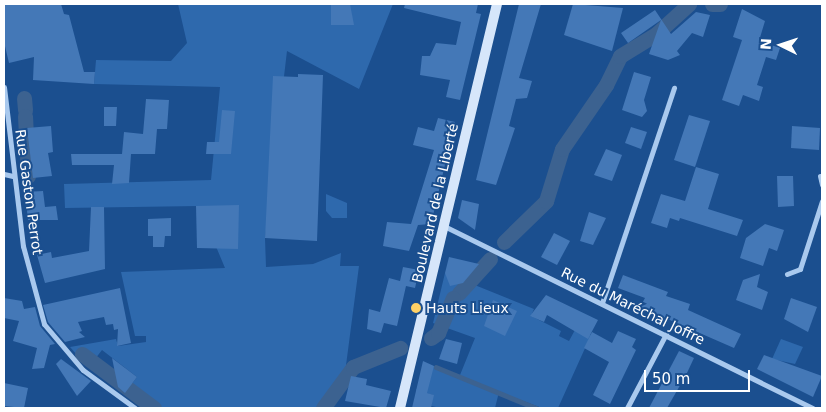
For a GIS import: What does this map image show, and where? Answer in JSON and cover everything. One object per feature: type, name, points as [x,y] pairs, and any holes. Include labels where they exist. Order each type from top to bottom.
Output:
[{"type":"street","name":"Boulevard de la Liberté","points":[[400,408],[497,4]]},
{"type":"street","name":"Rue Gaston Perrot","points":[[4,87],[13,176],[23,246],[44,324],[83,370],[135,408]]},
{"type":"street","points":[[602,303],[674,88]]},
{"type":"street","points":[[4,174],[13,176]]},
{"type":"street","points":[[820,176],[822,185]]},
{"type":"street","points":[[787,274],[800,269],[820,221],[822,201]]},
{"type":"street","name":"Rue du Maréchal Joffre","points":[[444,226],[666,334],[812,408]]},
{"type":"street","points":[[627,408],[666,334]]},
{"type":"shaded area","points":[[178,4],[393,4],[359,89],[287,51],[265,238],[266,267],[313,264],[341,253],[340,266],[359,266],[345,373],[319,408],[161,408],[131,385],[137,377],[102,350],[95,359],[87,353],[77,355],[70,347],[116,339],[118,346],[146,342],[146,336],[135,336],[121,272],[225,268],[199,206],[65,208],[64,184],[211,180],[220,87],[94,84],[96,60],[171,61],[187,43]]},
{"type":"shaded area","points":[[326,194],[347,203],[347,218],[332,218],[326,211]]},
{"type":"shaded area","points":[[445,273],[534,309],[531,316],[561,331],[559,336],[569,341],[576,328],[591,335],[558,408],[542,408],[499,392],[495,408],[441,408],[431,406],[433,395],[416,390],[434,366],[460,375],[475,338],[433,323]]},
{"type":"shaded area","points":[[781,339],[803,347],[795,364],[772,359]]},
{"type":"building","points":[[4,4],[61,4],[64,14],[69,15],[84,72],[95,72],[94,84],[33,80],[34,57],[9,63],[4,42]]},
{"type":"building","points":[[331,4],[350,4],[354,25],[331,25]]},
{"type":"building","points":[[405,4],[478,4],[476,13],[481,14],[460,100],[446,97],[450,80],[420,75],[422,56],[430,56],[436,43],[456,45],[461,22],[404,8]]},
{"type":"building","points":[[519,4],[541,4],[519,78],[532,81],[527,98],[516,99],[509,126],[515,128],[496,185],[476,180]]},
{"type":"building","points":[[573,4],[623,8],[612,51],[564,35]]},
{"type":"building","points":[[742,9],[765,21],[759,41],[780,48],[776,60],[766,57],[757,85],[763,87],[759,101],[743,95],[739,106],[722,100],[742,40],[733,37]]},
{"type":"building","points":[[655,10],[671,34],[696,12],[710,15],[703,37],[692,33],[677,51],[680,55],[668,60],[649,54],[661,20],[628,43],[621,33]]},
{"type":"building","points":[[634,72],[651,77],[644,100],[647,111],[642,117],[622,110]]},
{"type":"building","points":[[298,74],[323,75],[317,241],[265,238],[273,76],[298,77]]},
{"type":"building","points":[[146,99],[169,100],[167,129],[157,129],[155,154],[131,154],[129,183],[112,184],[114,165],[72,165],[71,154],[122,154],[124,132],[143,134]]},
{"type":"building","points":[[104,107],[117,107],[116,126],[104,126]]},
{"type":"building","points":[[222,110],[235,111],[231,154],[206,154],[207,142],[219,142]]},
{"type":"building","points":[[689,115],[710,121],[695,167],[674,160]]},
{"type":"building","points":[[438,118],[455,122],[431,224],[418,225],[409,251],[383,246],[387,222],[411,224],[434,150],[413,145],[418,127],[434,131]]},
{"type":"building","points":[[51,126],[53,152],[48,153],[52,176],[33,178],[27,128]]},
{"type":"building","points":[[792,126],[820,128],[819,150],[791,148]]},
{"type":"building","points":[[631,127],[647,132],[641,149],[625,143]]},
{"type":"building","points":[[606,149],[622,155],[612,181],[594,175]]},
{"type":"building","points":[[696,167],[719,174],[708,209],[743,220],[737,236],[680,218],[679,221],[670,218],[667,228],[651,223],[661,194],[685,201]]},
{"type":"building","points":[[777,176],[793,176],[794,206],[778,207]]},
{"type":"building","points":[[43,191],[45,207],[56,206],[58,220],[28,220],[25,192]]},
{"type":"building","points":[[462,200],[479,204],[475,230],[458,218]]},
{"type":"building","points":[[239,205],[238,249],[197,248],[196,206]]},
{"type":"building","points":[[91,207],[104,207],[105,269],[45,283],[37,255],[51,252],[52,258],[89,251]]},
{"type":"building","points":[[589,212],[606,218],[593,245],[580,241]]},
{"type":"building","points":[[171,218],[171,236],[165,236],[164,247],[153,247],[153,236],[148,236],[148,219]]},
{"type":"building","points":[[765,224],[784,230],[777,251],[769,248],[763,266],[740,258],[746,238]]},
{"type":"building","points":[[554,233],[570,241],[557,265],[541,257]]},
{"type":"building","points":[[449,257],[479,264],[463,283],[450,286],[445,273]]},
{"type":"building","points":[[403,267],[419,270],[415,288],[406,286],[397,326],[384,323],[381,333],[367,329],[369,309],[380,312],[389,278],[400,281]]},
{"type":"building","points":[[760,274],[757,287],[768,292],[762,310],[736,300],[743,280]]},
{"type":"building","points":[[623,275],[668,292],[666,296],[690,304],[688,310],[741,334],[734,348],[640,307],[645,298],[618,288]]},
{"type":"building","points":[[120,288],[131,343],[117,346],[118,329],[114,330],[113,324],[106,325],[104,317],[78,322],[82,331],[79,332],[85,337],[65,342],[48,322],[43,305]]},
{"type":"building","points":[[546,295],[598,320],[588,339],[547,315],[544,322],[530,316]]},
{"type":"building","points":[[4,298],[22,301],[24,309],[35,307],[40,326],[55,344],[50,345],[44,368],[32,369],[37,348],[13,341],[19,321],[4,318]]},
{"type":"building","points":[[791,298],[817,307],[808,332],[784,319]]},
{"type":"building","points":[[493,300],[517,311],[505,336],[484,326]]},
{"type":"building","points":[[618,331],[636,339],[632,347],[636,350],[610,404],[593,395],[609,362],[584,348],[592,332],[612,343]]},
{"type":"building","points":[[446,339],[462,343],[457,364],[439,359]]},
{"type":"building","points":[[679,351],[694,358],[686,375],[667,408],[649,408]]},
{"type":"building","points":[[764,355],[822,376],[813,397],[757,369]]},
{"type":"building","points":[[112,358],[137,377],[125,393],[118,387]]},
{"type":"building","points":[[61,359],[91,381],[77,396],[56,364]]},
{"type":"building","points":[[423,361],[434,366],[427,393],[434,395],[431,408],[412,408]]},
{"type":"building","points":[[351,376],[367,379],[366,385],[391,391],[386,408],[345,401]]},
{"type":"building","points":[[4,383],[28,388],[24,408],[4,406]]},
{"type":"waterway","points":[[504,242],[546,201],[562,149],[606,85],[620,56],[656,34],[689,4]]},
{"type":"waterway","points":[[712,4],[720,4]]},
{"type":"waterway","points":[[24,98],[25,110]]},
{"type":"waterway","points":[[25,116],[28,176]]},
{"type":"waterway","points":[[459,293],[490,259]]},
{"type":"waterway","points":[[431,338],[438,333],[453,298]]},
{"type":"waterway","points":[[323,408],[353,367],[400,348]]},
{"type":"waterway","points":[[82,354],[154,408]]},
{"type":"waterway","points":[[436,367],[536,408]]},
{"type":"place","name":"Hauts Lieux","points":[[416,308]]}]
